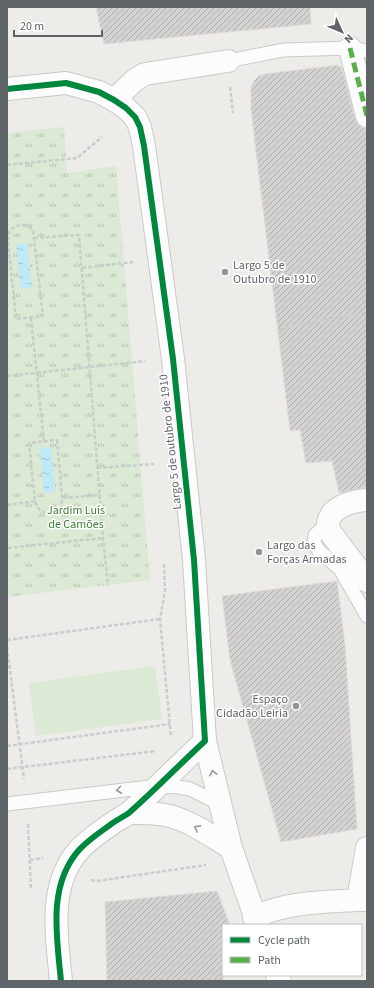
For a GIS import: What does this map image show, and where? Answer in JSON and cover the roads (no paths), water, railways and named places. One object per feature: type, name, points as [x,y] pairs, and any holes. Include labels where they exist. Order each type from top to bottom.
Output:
[{"type":"main road","points":[[358,50],[367,116]]},
{"type":"main road","points":[[114,100],[135,80],[145,74],[228,61]]},
{"type":"main road","name":"Largo 5 de outubro de 1910","points":[[7,89],[66,83],[99,92],[126,108],[135,117],[140,127],[144,146],[173,359],[194,560],[205,741],[231,848],[256,921]]},
{"type":"main road","points":[[367,500],[347,504],[338,508],[328,523],[330,532],[367,581]]},
{"type":"main road","points":[[61,981],[56,931],[57,908],[59,888],[66,869],[79,850],[109,825],[129,813],[205,741]]},
{"type":"main road","points":[[129,813],[169,816],[184,821],[231,848]]},
{"type":"main road","points":[[256,921],[269,910],[292,905],[362,900],[367,848]]},
{"type":"lane","points":[[228,61],[283,50],[358,50]]},
{"type":"lane","points":[[328,523],[315,535],[314,543],[318,551],[340,569],[367,616]]},
{"type":"lane","points":[[7,804],[158,786],[178,786],[190,789],[220,804]]},
{"type":"water","points":[[27,243],[32,287],[21,289],[16,245]]},
{"type":"water","points":[[51,447],[55,491],[44,493],[40,448]]},
{"type":"place","name":"Largo 5 de Outubro de 1910","points":[[225,272]]},
{"type":"place","name":"Largo das Forças Armadas","points":[[259,552]]},
{"type":"place","name":"Espaço Cidadão Leiria","points":[[296,706]]},
{"type":"park label","name":"Jardim Luís de Camões","points":[[76,517]]}]
